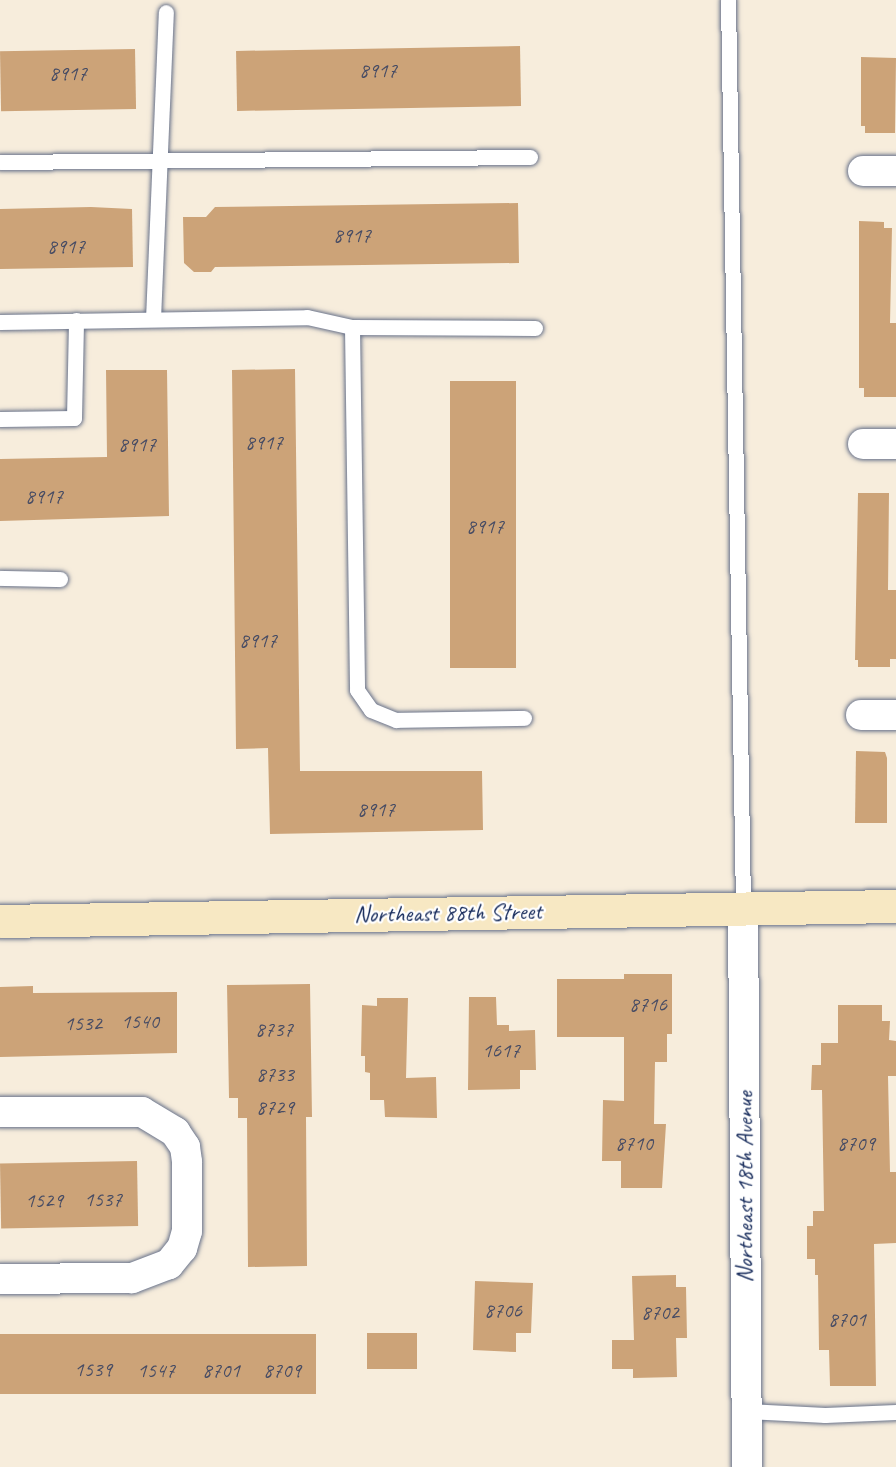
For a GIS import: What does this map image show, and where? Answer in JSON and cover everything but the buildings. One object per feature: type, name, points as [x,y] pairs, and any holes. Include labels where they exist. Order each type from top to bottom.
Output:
[{"type":"street","points":[[863,171],[896,171]]},
{"type":"street","points":[[863,444],[896,444]]},
{"type":"street","points":[[861,715],[896,715]]},
{"type":"street","name":"Northeast 88th Street","points":[[0,921],[896,906]]},
{"type":"street","name":"Northeast 18th Avenue","points":[[743,907],[747,1467]]},
{"type":"street","points":[[0,1112],[142,1112],[164,1122],[185,1147],[188,1162],[187,1231],[182,1248],[169,1264],[132,1278],[0,1279]]},
{"type":"lane","points":[[728,0],[743,907]]},
{"type":"lane","points":[[153,319],[166,12]]},
{"type":"lane","points":[[0,162],[530,157]]},
{"type":"lane","points":[[0,322],[307,317],[352,327],[536,328]]},
{"type":"lane","points":[[0,419],[74,418],[76,320]]},
{"type":"lane","points":[[352,327],[357,690],[371,710],[396,720],[524,718]]},
{"type":"lane","points":[[0,578],[60,579]]},
{"type":"lane","points":[[747,1411],[825,1415],[896,1412]]}]
